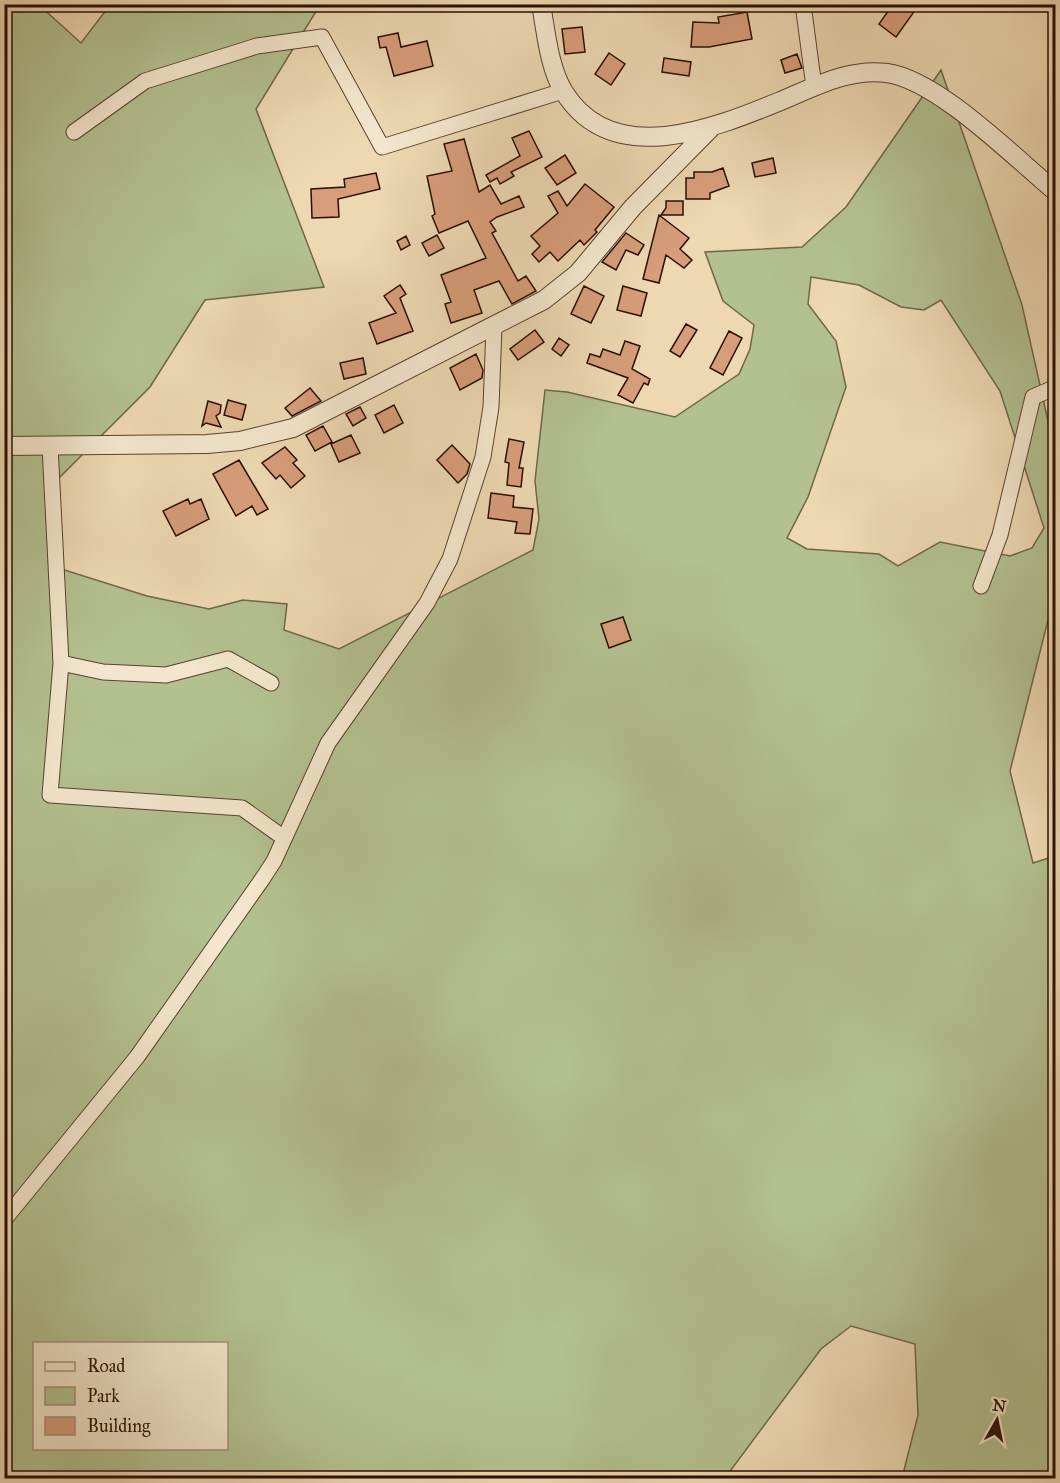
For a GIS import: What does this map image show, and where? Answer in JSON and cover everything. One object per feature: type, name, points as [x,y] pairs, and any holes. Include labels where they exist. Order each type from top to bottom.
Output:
[{"type":"street","points":[[541,4],[553,65],[563,92],[582,113],[605,128],[627,136],[651,137],[710,129],[814,87],[862,72],[887,73],[914,81],[953,107],[1056,192]]},
{"type":"street","points":[[803,4],[814,87]]},
{"type":"street","points":[[74,132],[146,81],[257,46],[322,38],[381,147],[563,92]]},
{"type":"street","points":[[4,446],[207,444],[272,435],[329,412],[494,327],[562,288],[578,273],[633,207],[710,129]]},
{"type":"street","points":[[4,1220],[150,1039],[263,878],[328,743],[427,603],[450,559],[483,457],[491,407],[494,327]]},
{"type":"street","points":[[981,586],[1000,535],[1033,398],[1056,387]]},
{"type":"street","points":[[50,446],[61,663],[50,795],[242,808],[284,838]]},
{"type":"street","points":[[61,663],[103,672],[166,675],[228,659],[271,683]]},
{"type":"green space","points":[[5,5],[39,5],[81,43],[110,5],[320,5],[256,109],[324,287],[205,300],[150,387],[48,489],[58,568],[147,596],[209,609],[243,600],[287,604],[284,630],[339,649],[533,550],[539,519],[535,481],[545,390],[567,392],[675,417],[739,374],[750,349],[754,325],[723,301],[705,252],[802,247],[846,207],[941,70],[1022,305],[1055,452],[1055,617],[1048,620],[1010,771],[1033,863],[1055,856],[1055,1478],[902,1478],[918,1415],[915,1344],[851,1326],[821,1349],[725,1478],[5,1478]],"holes":[[[811,277],[859,285],[901,307],[924,310],[941,300],[1000,391],[1044,528],[1032,548],[1010,556],[940,542],[898,566],[879,554],[807,549],[787,538],[808,497],[846,387],[836,341],[808,304]]]},
{"type":"building","points":[[893,4],[910,4],[916,9],[896,37],[879,24]]},
{"type":"building","points":[[747,12],[752,39],[709,47],[691,47],[693,22],[719,23],[718,17]]},
{"type":"building","points":[[582,27],[585,52],[565,54],[562,29]]},
{"type":"building","points":[[398,33],[401,47],[427,41],[433,66],[394,76],[386,47],[380,48],[378,37]]},
{"type":"building","points":[[609,53],[625,64],[611,85],[595,74]]},
{"type":"building","points":[[797,54],[802,68],[785,73],[781,60]]},
{"type":"building","points":[[664,58],[691,62],[689,76],[662,72]]},
{"type":"building","points":[[529,131],[542,157],[511,172],[514,176],[500,184],[497,178],[490,182],[486,175],[520,156],[512,138]]},
{"type":"building","points":[[464,139],[479,192],[490,185],[501,204],[519,196],[524,207],[490,222],[496,231],[492,233],[518,281],[526,276],[536,291],[512,304],[499,281],[474,290],[482,313],[451,323],[445,304],[451,302],[441,275],[486,258],[468,221],[439,233],[432,216],[435,214],[427,176],[452,171],[444,144]]},
{"type":"building","points":[[565,155],[576,173],[557,185],[545,168]]},
{"type":"building","points":[[773,158],[776,173],[755,177],[752,163]]},
{"type":"building","points":[[723,168],[729,186],[710,193],[710,199],[686,199],[686,178],[694,178],[694,172],[712,172]]},
{"type":"building","points":[[376,173],[380,189],[338,199],[339,217],[312,218],[311,189],[345,187],[344,179]]},
{"type":"building","points":[[585,184],[614,207],[595,230],[597,232],[584,245],[580,240],[558,261],[550,252],[539,262],[532,254],[540,246],[531,236],[558,213],[548,196],[558,191],[567,206]]},
{"type":"building","points":[[666,201],[683,201],[683,215],[661,215],[666,208]]},
{"type":"building","points":[[659,215],[689,238],[680,249],[692,260],[684,268],[666,255],[659,283],[643,279]]},
{"type":"building","points":[[626,233],[644,245],[638,255],[626,250],[616,270],[602,262]]},
{"type":"building","points":[[437,235],[444,248],[429,256],[422,243]]},
{"type":"building","points":[[406,236],[410,245],[401,250],[397,241]]},
{"type":"building","points":[[400,285],[406,294],[400,298],[413,331],[377,344],[369,323],[396,313],[384,296]]},
{"type":"building","points":[[584,286],[604,296],[591,323],[571,314]]},
{"type":"building","points":[[623,286],[647,293],[641,316],[617,310]]},
{"type":"building","points":[[686,324],[697,330],[680,357],[670,351]]},
{"type":"building","points":[[535,330],[544,342],[518,360],[510,349]]},
{"type":"building","points":[[729,331],[742,338],[723,375],[710,368]]},
{"type":"building","points":[[559,338],[569,345],[561,356],[552,349]]},
{"type":"building","points":[[625,341],[640,346],[632,369],[650,379],[648,385],[644,383],[633,403],[618,395],[628,378],[587,363],[590,354],[600,357],[603,349],[620,355]]},
{"type":"building","points":[[476,354],[483,370],[482,378],[460,390],[450,368]]},
{"type":"building","points":[[363,358],[366,374],[344,379],[340,363]]},
{"type":"building","points":[[310,388],[321,401],[292,416],[285,408]]},
{"type":"building","points":[[228,400],[246,405],[242,420],[224,415]]},
{"type":"building","points":[[208,401],[221,405],[220,413],[216,416],[221,427],[206,423],[202,426]]},
{"type":"building","points":[[394,405],[403,423],[384,433],[375,415]]},
{"type":"building","points":[[360,407],[366,418],[353,426],[346,414]]},
{"type":"building","points":[[323,426],[332,442],[315,451],[306,435]]},
{"type":"building","points":[[351,435],[360,453],[339,462],[331,444]]},
{"type":"building","points":[[509,439],[524,442],[519,468],[523,468],[521,487],[507,485],[509,463],[505,462]]},
{"type":"building","points":[[452,445],[470,464],[467,474],[458,483],[437,460]]},
{"type":"building","points":[[285,447],[297,460],[293,463],[305,476],[291,488],[280,475],[276,479],[262,463]]},
{"type":"building","points":[[239,460],[268,509],[257,515],[252,506],[236,516],[213,474]]},
{"type":"building","points":[[491,493],[514,496],[513,507],[533,509],[530,534],[515,533],[517,522],[488,518]]},
{"type":"building","points":[[188,499],[190,504],[201,499],[209,519],[176,536],[163,511]]},
{"type":"building","points":[[623,617],[631,640],[609,648],[601,624]]}]
